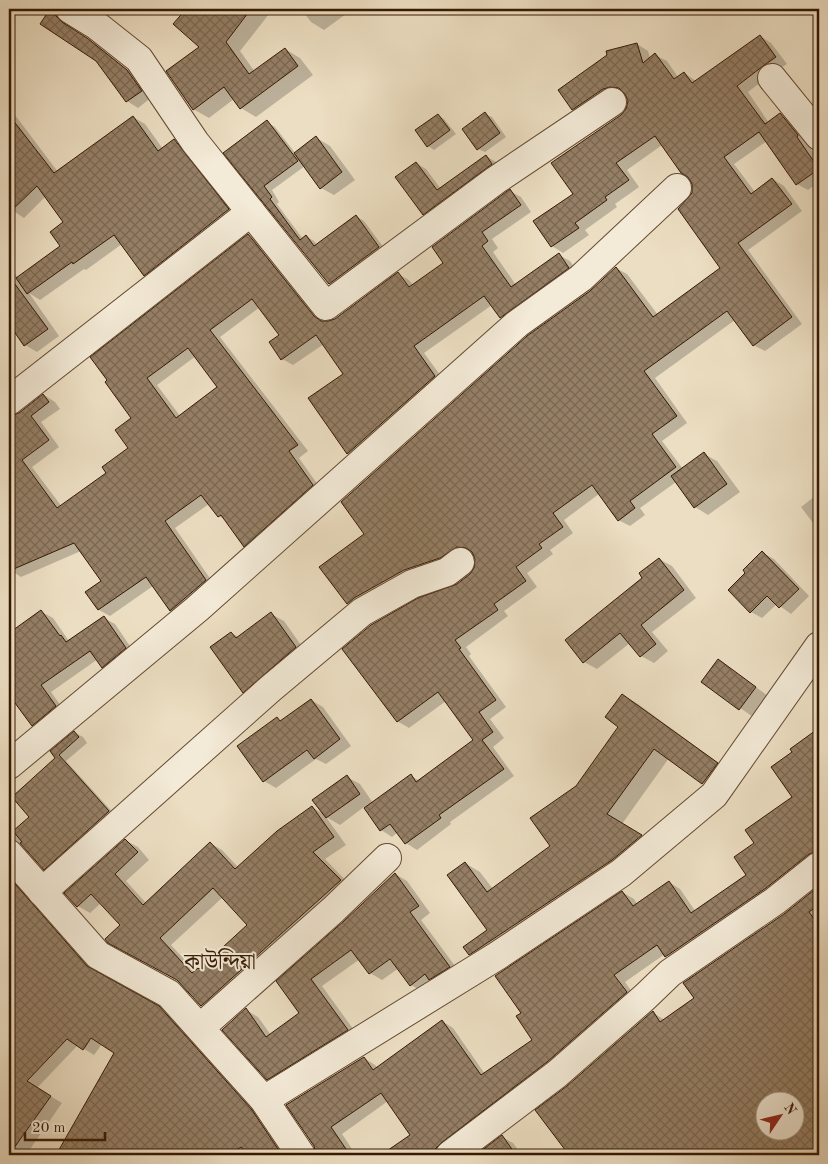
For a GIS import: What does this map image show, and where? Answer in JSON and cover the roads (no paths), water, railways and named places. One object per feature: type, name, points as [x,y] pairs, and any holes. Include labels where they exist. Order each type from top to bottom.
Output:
[{"type":"street","points":[[70,9],[96,25],[139,59],[194,142],[326,306],[496,180],[612,102]]},
{"type":"street","points":[[772,78],[819,136]]},
{"type":"street","points":[[9,764],[197,608],[517,324],[581,278],[677,188]]},
{"type":"street","points":[[9,401],[251,212]]},
{"type":"street","points":[[42,892],[270,689],[362,612],[412,584],[447,572],[460,562]]},
{"type":"street","points":[[264,1100],[489,961],[622,873],[714,795],[819,646]]},
{"type":"street","points":[[9,854],[98,955],[169,994],[264,1100],[301,1155]]},
{"type":"street","points":[[200,1028],[333,910],[387,858]]},
{"type":"street","points":[[450,1155],[557,1074],[645,998],[670,972],[775,902],[819,866]]},
{"type":"district","name":"কাউন্দিয়া","points":[[220,963]]}]
